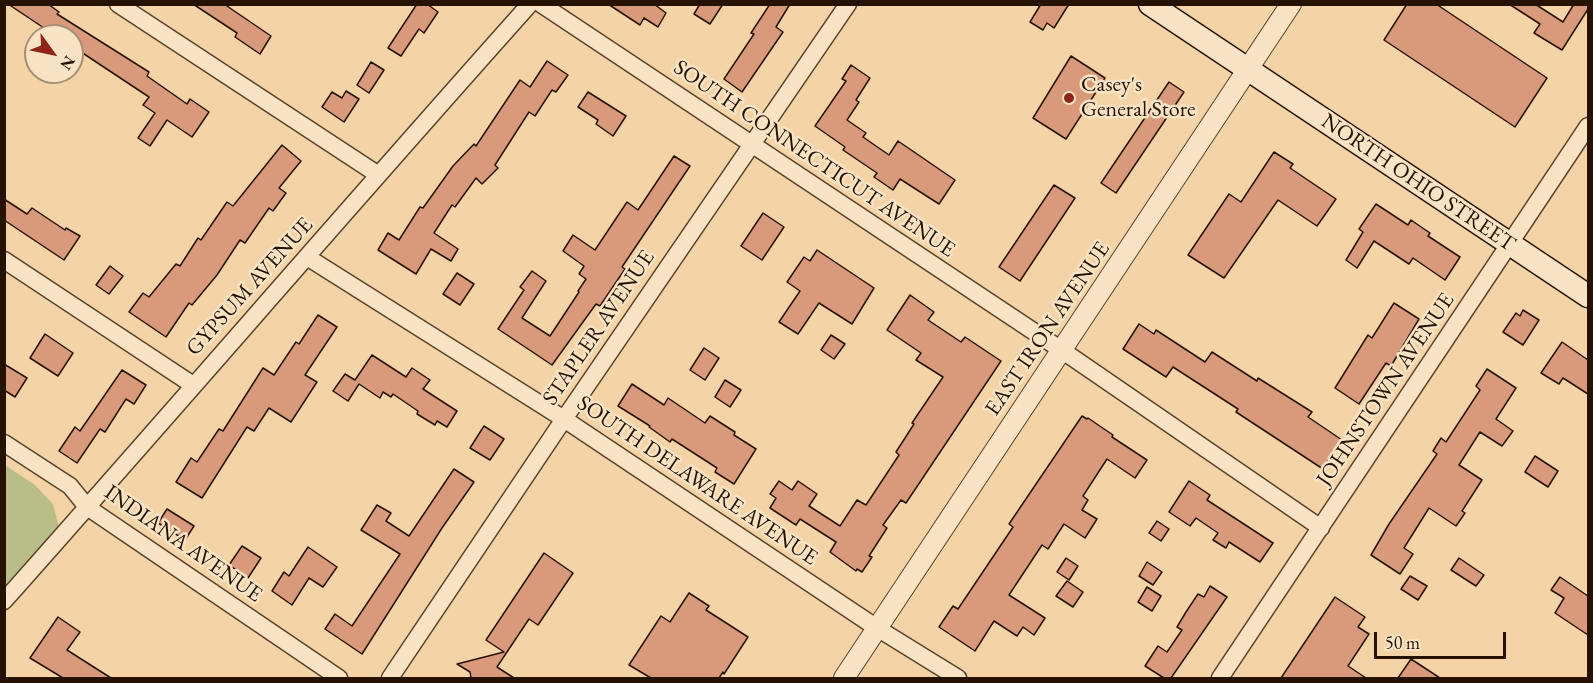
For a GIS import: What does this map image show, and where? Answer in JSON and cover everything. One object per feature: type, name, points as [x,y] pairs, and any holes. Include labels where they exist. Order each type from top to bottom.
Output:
[{"type":"main road","name":"NORTH OHIO STREET","points":[[1150,4],[1588,296]]},
{"type":"street","points":[[118,4],[377,174]]},
{"type":"street","name":"GYPSUM AVENUE","points":[[4,601],[307,258],[377,174],[530,4]]},
{"type":"street","name":"SOUTH CONNECTICUT AVENUE","points":[[541,4],[1063,351],[1321,528]]},
{"type":"street","name":"STAPLER AVENUE","points":[[390,678],[848,4]]},
{"type":"street","name":"EAST IRON AVENUE","points":[[844,678],[1291,4]]},
{"type":"street","name":"JOHNSTOWN AVENUE","points":[[1220,678],[1588,126]]},
{"type":"street","name":"SOUTH DELAWARE AVENUE","points":[[307,258],[564,419],[877,628],[958,678]]},
{"type":"street","points":[[4,260],[193,385]]},
{"type":"street","name":"INDIANA AVENUE","points":[[4,442],[70,486],[87,507],[339,678]]},
{"type":"green space","points":[[5,465],[35,485],[53,504],[59,527],[5,588]]},
{"type":"building","points":[[8,4],[48,4],[59,12],[57,14],[73,24],[38,24]]},
{"type":"building","points":[[193,4],[224,4],[271,36],[260,54],[235,37],[237,33]]},
{"type":"building","points":[[417,4],[427,4],[438,12],[424,33],[419,29],[401,56],[388,48]]},
{"type":"building","points":[[608,4],[654,4],[666,13],[658,27],[644,18],[640,25]]},
{"type":"building","points":[[700,4],[723,4],[710,24],[694,14]]},
{"type":"building","points":[[770,4],[790,4],[776,27],[783,32],[742,92],[724,79],[754,34],[751,33]]},
{"type":"building","points":[[1041,4],[1069,4],[1054,28],[1047,23],[1043,30],[1030,22]]},
{"type":"building","points":[[1407,4],[1436,4],[1547,78],[1515,127],[1384,40]]},
{"type":"building","points":[[1509,4],[1535,4],[1563,22],[1574,4],[1588,4],[1588,9],[1562,50],[1534,33],[1540,24]]},
{"type":"building","points":[[84,31],[149,72],[147,76],[187,104],[190,99],[209,112],[192,137],[167,120],[150,146],[138,138],[155,113],[143,105],[149,97],[84,54]]},
{"type":"building","name":"Casey's General Store","points":[[1071,56],[1105,78],[1066,139],[1033,118]]},
{"type":"building","points":[[547,61],[568,75],[556,92],[552,90],[535,116],[529,112],[495,165],[498,168],[482,184],[476,178],[455,207],[452,205],[434,233],[458,249],[451,261],[431,249],[416,274],[378,250],[388,233],[399,240],[420,207],[423,208],[453,166],[474,144],[476,146],[520,80],[530,87]]},
{"type":"building","points":[[371,62],[384,70],[369,93],[357,85]]},
{"type":"building","points":[[851,65],[870,78],[856,100],[859,102],[847,120],[866,133],[863,137],[889,155],[898,141],[955,180],[939,204],[900,179],[893,190],[874,177],[877,173],[843,150],[845,147],[815,126],[846,81],[842,79]]},
{"type":"building","points":[[1169,82],[1184,92],[1116,193],[1101,183]]},
{"type":"building","points":[[346,91],[359,99],[344,122],[322,107],[332,92],[342,98]]},
{"type":"building","points":[[588,92],[626,116],[613,136],[596,124],[598,120],[578,107]]},
{"type":"building","points":[[282,145],[301,161],[279,188],[286,193],[273,211],[269,208],[245,243],[240,240],[217,275],[192,305],[189,303],[166,337],[129,312],[143,293],[149,297],[176,264],[180,266],[198,238],[201,240],[227,202],[233,206]]},
{"type":"building","points":[[1274,152],[1293,164],[1290,168],[1336,199],[1317,226],[1278,200],[1224,278],[1188,255],[1229,194],[1241,202]]},
{"type":"building","points":[[674,156],[690,166],[622,267],[625,269],[600,306],[596,304],[552,365],[498,329],[524,290],[520,287],[532,271],[546,281],[522,318],[550,336],[586,279],[579,274],[584,266],[563,251],[573,235],[595,250],[627,202],[638,210]]},
{"type":"building","points":[[1054,185],[1075,198],[1020,281],[999,267]]},
{"type":"building","points":[[4,199],[27,214],[32,208],[65,230],[66,228],[80,236],[64,260],[4,220]]},
{"type":"building","points":[[1376,204],[1408,225],[1411,220],[1430,233],[1428,236],[1460,257],[1445,280],[1413,258],[1409,264],[1374,241],[1357,268],[1346,260],[1363,232],[1359,229]]},
{"type":"building","points":[[763,213],[784,227],[762,260],[741,246]]},
{"type":"building","points":[[817,250],[874,288],[852,324],[819,303],[798,334],[779,322],[800,291],[787,282],[804,257],[810,261]]},
{"type":"building","points":[[110,266],[123,276],[109,294],[96,285]]},
{"type":"building","points":[[457,273],[474,284],[460,305],[443,294]]},
{"type":"building","points":[[910,295],[934,312],[928,320],[961,342],[965,337],[1001,361],[906,503],[901,500],[883,525],[887,528],[869,556],[872,557],[862,572],[857,569],[856,571],[830,552],[836,542],[800,519],[796,525],[770,508],[776,498],[770,494],[779,481],[792,490],[798,481],[817,494],[809,506],[840,526],[857,500],[866,505],[899,455],[896,452],[914,424],[912,423],[943,377],[916,360],[921,353],[887,330]]},
{"type":"building","points":[[1394,303],[1419,319],[1391,366],[1386,363],[1359,404],[1335,388],[1368,335],[1372,338]]},
{"type":"building","points":[[1523,310],[1539,320],[1523,345],[1503,332],[1516,313],[1520,316]]},
{"type":"building","points":[[318,315],[337,327],[305,375],[317,382],[291,422],[269,408],[254,431],[247,427],[202,498],[176,482],[191,458],[197,462],[219,429],[223,431],[263,368],[274,375],[296,342],[299,344]]},
{"type":"building","points":[[1139,324],[1154,334],[1156,330],[1205,362],[1212,352],[1312,412],[1308,417],[1342,440],[1323,469],[1236,412],[1238,409],[1173,367],[1166,377],[1123,349]]},
{"type":"building","points":[[45,334],[73,353],[58,376],[30,358]]},
{"type":"building","points":[[831,335],[845,344],[834,359],[821,350]]},
{"type":"building","points":[[1562,342],[1588,360],[1588,394],[1563,378],[1559,384],[1541,373]]},
{"type":"building","points":[[704,348],[719,358],[705,380],[690,370]]},
{"type":"building","points":[[372,355],[406,377],[412,368],[430,380],[423,389],[457,411],[447,427],[437,421],[435,425],[417,414],[418,411],[393,394],[391,397],[383,392],[380,398],[359,384],[348,401],[333,391],[345,374],[355,380]]},
{"type":"building","points":[[4,364],[27,378],[15,397],[4,390]]},
{"type":"building","points":[[1487,369],[1516,388],[1496,419],[1513,431],[1502,446],[1480,432],[1459,465],[1482,480],[1462,511],[1465,513],[1456,526],[1429,508],[1404,548],[1413,554],[1400,574],[1371,555],[1389,524],[1437,454],[1433,451],[1441,438],[1446,442],[1480,390],[1476,386]]},
{"type":"building","points":[[122,370],[146,385],[134,404],[126,399],[105,432],[100,429],[77,463],[59,451],[75,427],[80,431]]},
{"type":"building","points":[[725,380],[741,390],[730,407],[715,397]]},
{"type":"building","points":[[632,384],[664,405],[668,398],[705,423],[710,416],[756,449],[734,484],[715,472],[717,468],[672,439],[670,442],[618,406]]},
{"type":"building","points":[[1082,416],[1147,460],[1135,478],[1107,459],[1083,496],[1088,500],[1082,510],[1097,519],[1085,538],[1064,524],[1048,549],[1042,545],[1009,595],[1045,618],[1034,635],[1023,627],[1017,636],[994,621],[975,651],[939,627],[953,606],[958,609],[1013,527],[1009,524]]},
{"type":"building","points":[[484,426],[504,439],[490,460],[470,448]]},
{"type":"building","points":[[1535,456],[1558,471],[1548,487],[1525,472]]},
{"type":"building","points":[[454,469],[474,482],[362,654],[325,629],[335,614],[352,626],[400,554],[361,530],[377,505],[391,513],[386,521],[409,536]]},
{"type":"building","points":[[1189,481],[1210,495],[1207,500],[1273,543],[1260,562],[1229,542],[1226,548],[1213,540],[1218,533],[1196,518],[1190,526],[1169,512]]},
{"type":"building","points":[[167,509],[194,526],[185,540],[158,523]]},
{"type":"building","points":[[1157,521],[1169,529],[1161,541],[1149,533]]},
{"type":"building","points":[[242,546],[261,558],[248,578],[229,565]]},
{"type":"building","points":[[308,547],[337,567],[323,587],[309,578],[292,605],[272,591],[284,572],[289,576]]},
{"type":"building","points":[[544,553],[573,573],[538,625],[529,619],[497,667],[514,678],[471,678],[470,672],[457,664],[504,652],[486,640]]},
{"type":"building","points":[[1066,558],[1078,566],[1069,580],[1057,572]]},
{"type":"building","points":[[1459,558],[1484,575],[1476,586],[1451,570]]},
{"type":"building","points":[[1147,562],[1162,572],[1153,585],[1139,576]]},
{"type":"building","points":[[1410,576],[1427,586],[1418,600],[1401,589]]},
{"type":"building","points":[[1560,577],[1588,596],[1588,635],[1555,613],[1564,598],[1551,590]]},
{"type":"building","points":[[1067,581],[1083,592],[1073,607],[1056,596]]},
{"type":"building","points":[[1210,586],[1227,597],[1171,678],[1164,678],[1145,666],[1158,646],[1167,652],[1182,630],[1177,627],[1186,612],[1198,594],[1204,597]]},
{"type":"building","points":[[1147,587],[1161,596],[1152,611],[1138,602]]},
{"type":"building","points":[[689,593],[709,606],[706,610],[748,637],[724,674],[723,672],[719,678],[651,678],[629,665],[661,616],[670,622]]},
{"type":"building","points":[[1335,597],[1365,617],[1358,627],[1369,634],[1348,666],[1366,678],[1281,678]]},
{"type":"building","points":[[58,617],[80,632],[67,650],[111,678],[63,678],[30,658]]},
{"type":"building","points":[[1411,659],[1440,678],[1398,678]]},
{"type":"place","name":"Casey's General Store","points":[[1069,98]]}]
